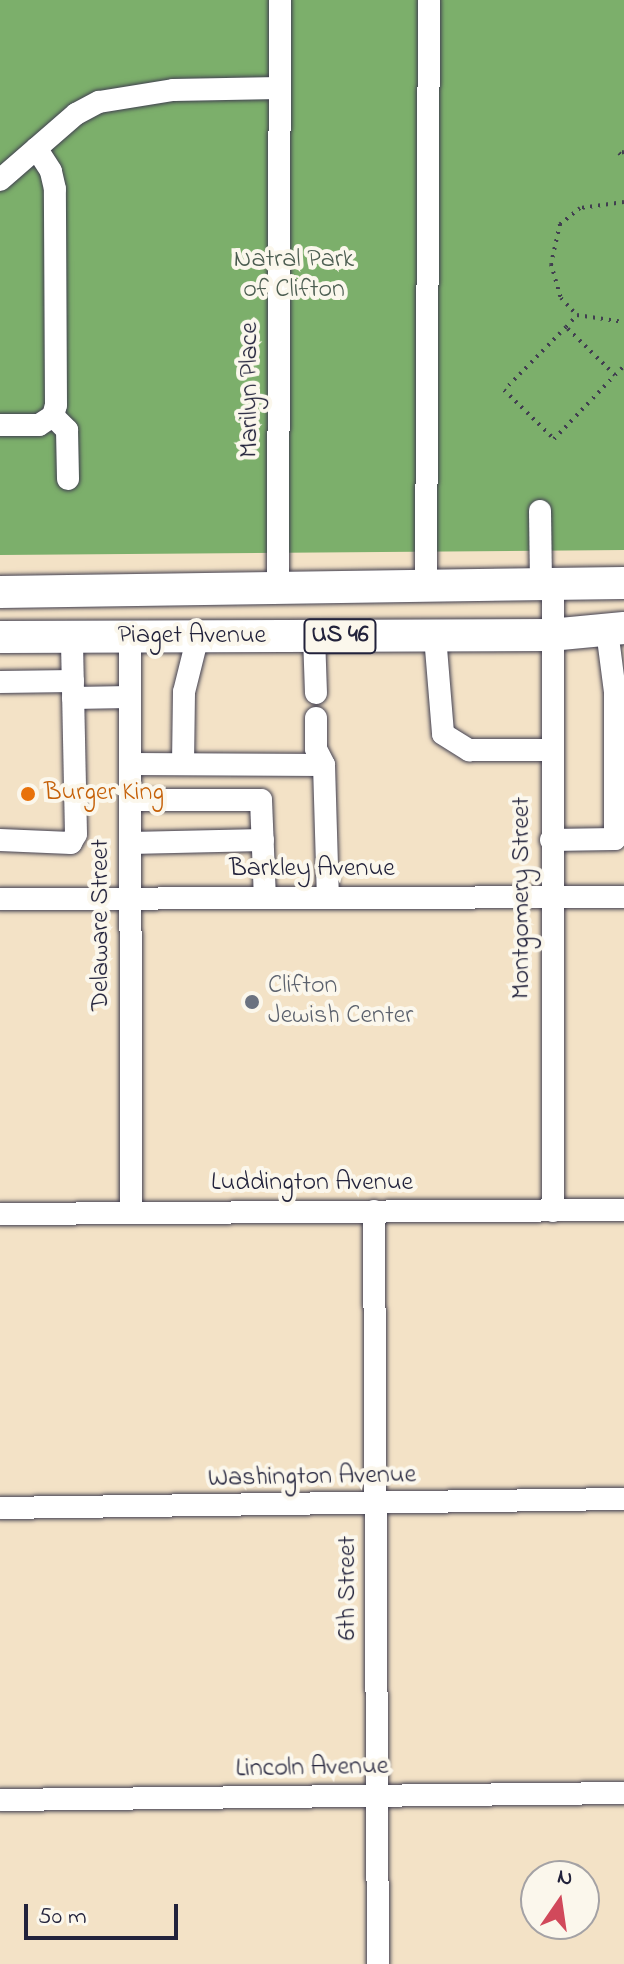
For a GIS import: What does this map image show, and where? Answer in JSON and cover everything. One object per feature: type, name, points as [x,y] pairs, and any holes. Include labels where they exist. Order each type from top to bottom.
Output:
[{"type":"highway","name":"Piaget Avenue","points":[[0,592],[624,583]]},
{"type":"highway","name":"Piaget Avenue","points":[[0,637],[550,635],[616,629]]},
{"type":"street","name":"Marilyn Place","points":[[278,588],[280,0]]},
{"type":"street","points":[[426,586],[429,0]]},
{"type":"street","points":[[0,180],[36,148],[99,102],[173,90],[279,88]]},
{"type":"street","points":[[36,148],[55,189],[53,416],[67,430],[68,479]]},
{"type":"street","points":[[0,425],[39,425],[53,416]]},
{"type":"street","name":"Montgomery Street","points":[[540,511],[550,635],[553,1211]]},
{"type":"street","points":[[551,840],[615,839],[619,692],[616,629]]},
{"type":"street","name":"Delaware Street","points":[[130,636],[131,1213]]},
{"type":"street","points":[[183,764],[184,692],[198,636]]},
{"type":"street","points":[[314,636],[316,693]]},
{"type":"street","points":[[435,636],[443,734],[469,750],[551,750]]},
{"type":"street","points":[[0,840],[71,843],[76,834],[72,637]]},
{"type":"street","points":[[0,682],[130,697]]},
{"type":"street","points":[[316,718],[316,749],[324,765],[328,898]]},
{"type":"street","points":[[130,764],[324,765]]},
{"type":"street","points":[[130,800],[261,800],[265,898]]},
{"type":"street","points":[[130,843],[263,840]]},
{"type":"street","name":"Barkley Avenue","points":[[0,899],[624,897]]},
{"type":"street","name":"Luddington Avenue","points":[[0,1214],[624,1210]]},
{"type":"street","name":"6th Street","points":[[374,1211],[378,1964]]},
{"type":"street","name":"Washington Avenue","points":[[0,1508],[376,1506],[624,1499]]},
{"type":"street","name":"Lincoln Avenue","points":[[0,1800],[624,1793]]},
{"type":"path","points":[[624,152],[619,153],[624,158]]},
{"type":"path","points":[[624,202],[580,208],[560,224],[554,237],[553,278],[561,298],[577,315],[624,322]]},
{"type":"path","points":[[577,315],[504,390],[554,439],[624,366]]},
{"type":"path","points":[[566,327],[615,375]]},
{"type":"green space","name":"Natral Park of Clifton","points":[[0,0],[624,0],[624,550],[0,555]]},
{"type":"place","name":"Burger King","points":[[28,794]]},
{"type":"place","name":"Clifton Jewish Center","points":[[252,1002]]}]
